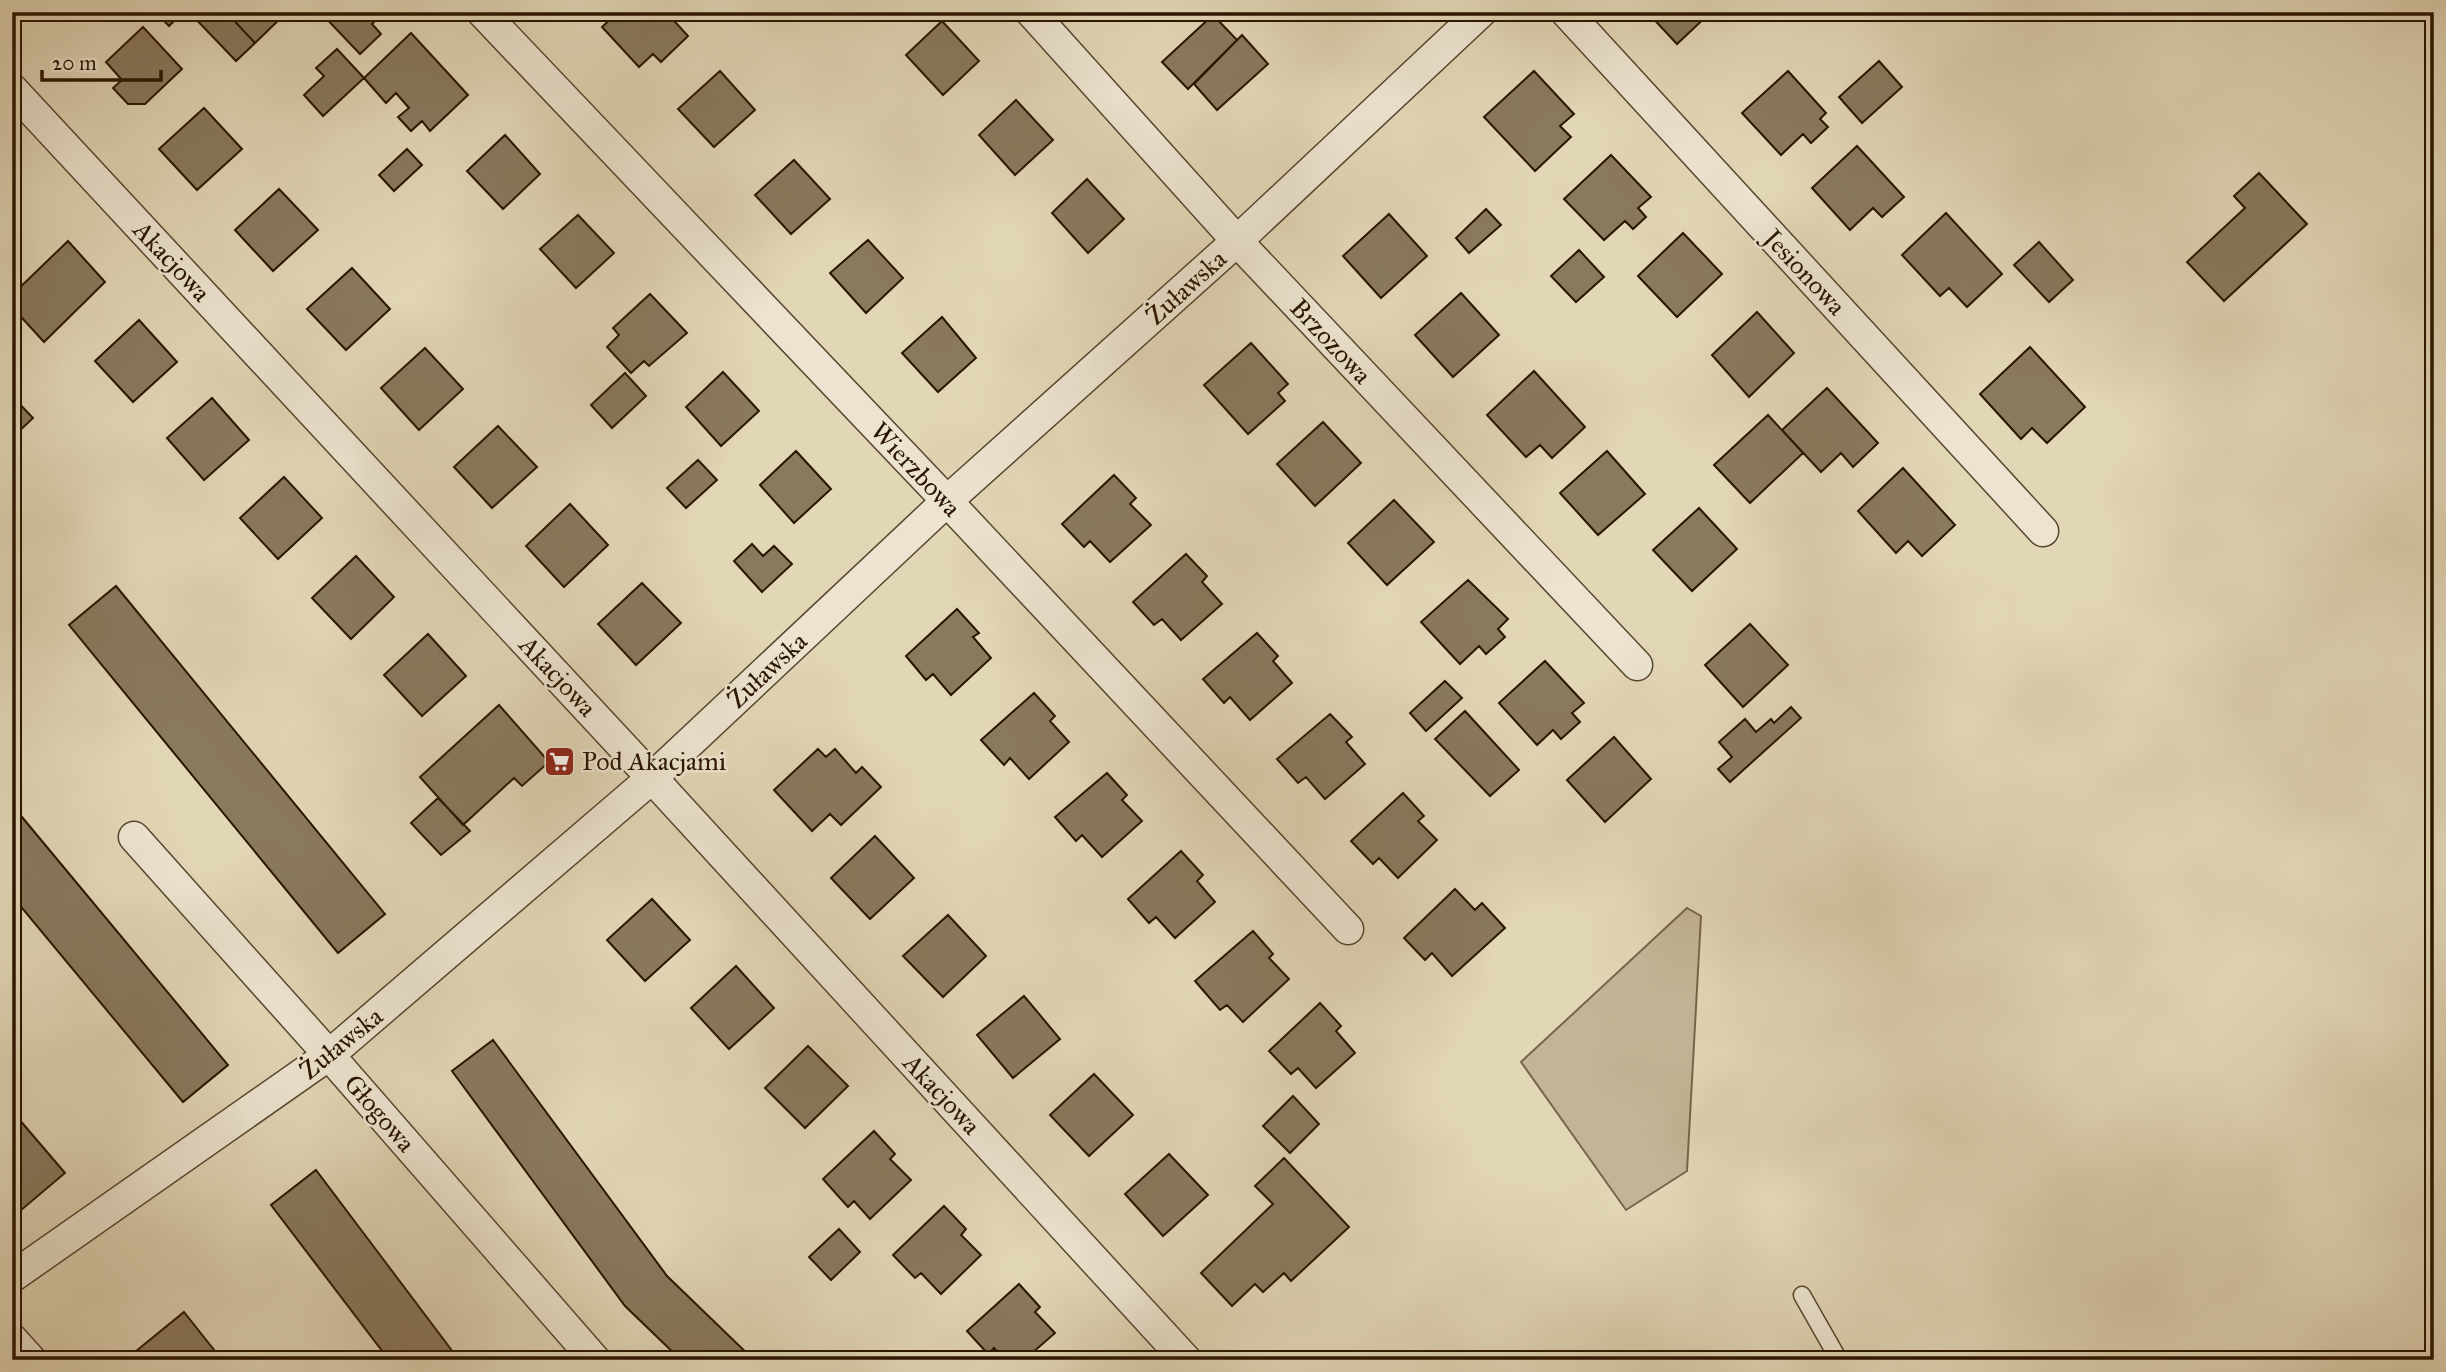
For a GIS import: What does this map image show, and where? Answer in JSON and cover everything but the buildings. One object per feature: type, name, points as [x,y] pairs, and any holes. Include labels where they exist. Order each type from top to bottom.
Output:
[{"type":"street","name":"Wierzbowa","points":[[482,12],[947,501],[1348,929]]},
{"type":"street","name":"Brzozowa","points":[[1031,12],[1237,241],[1637,665]]},
{"type":"street","name":"Żuławska","points":[[12,1277],[329,1055],[652,778],[947,501],[1237,241],[1481,12]]},
{"type":"street","name":"Jesionowa","points":[[1566,12],[2043,531]]},
{"type":"street","name":"Akacjowa","points":[[12,89],[652,778],[1186,1360]]},
{"type":"street","name":"Głogowa","points":[[134,837],[329,1055],[595,1360]]},
{"type":"street","points":[[12,1339],[31,1360]]},
{"type":"lane","points":[[1802,1295],[1839,1360]]},
{"type":"shaded area","points":[[1687,908],[1701,916],[1687,1171],[1626,1210],[1521,1062]]},
{"type":"place","name":"Pod Akacjami","points":[[559,761]]}]
